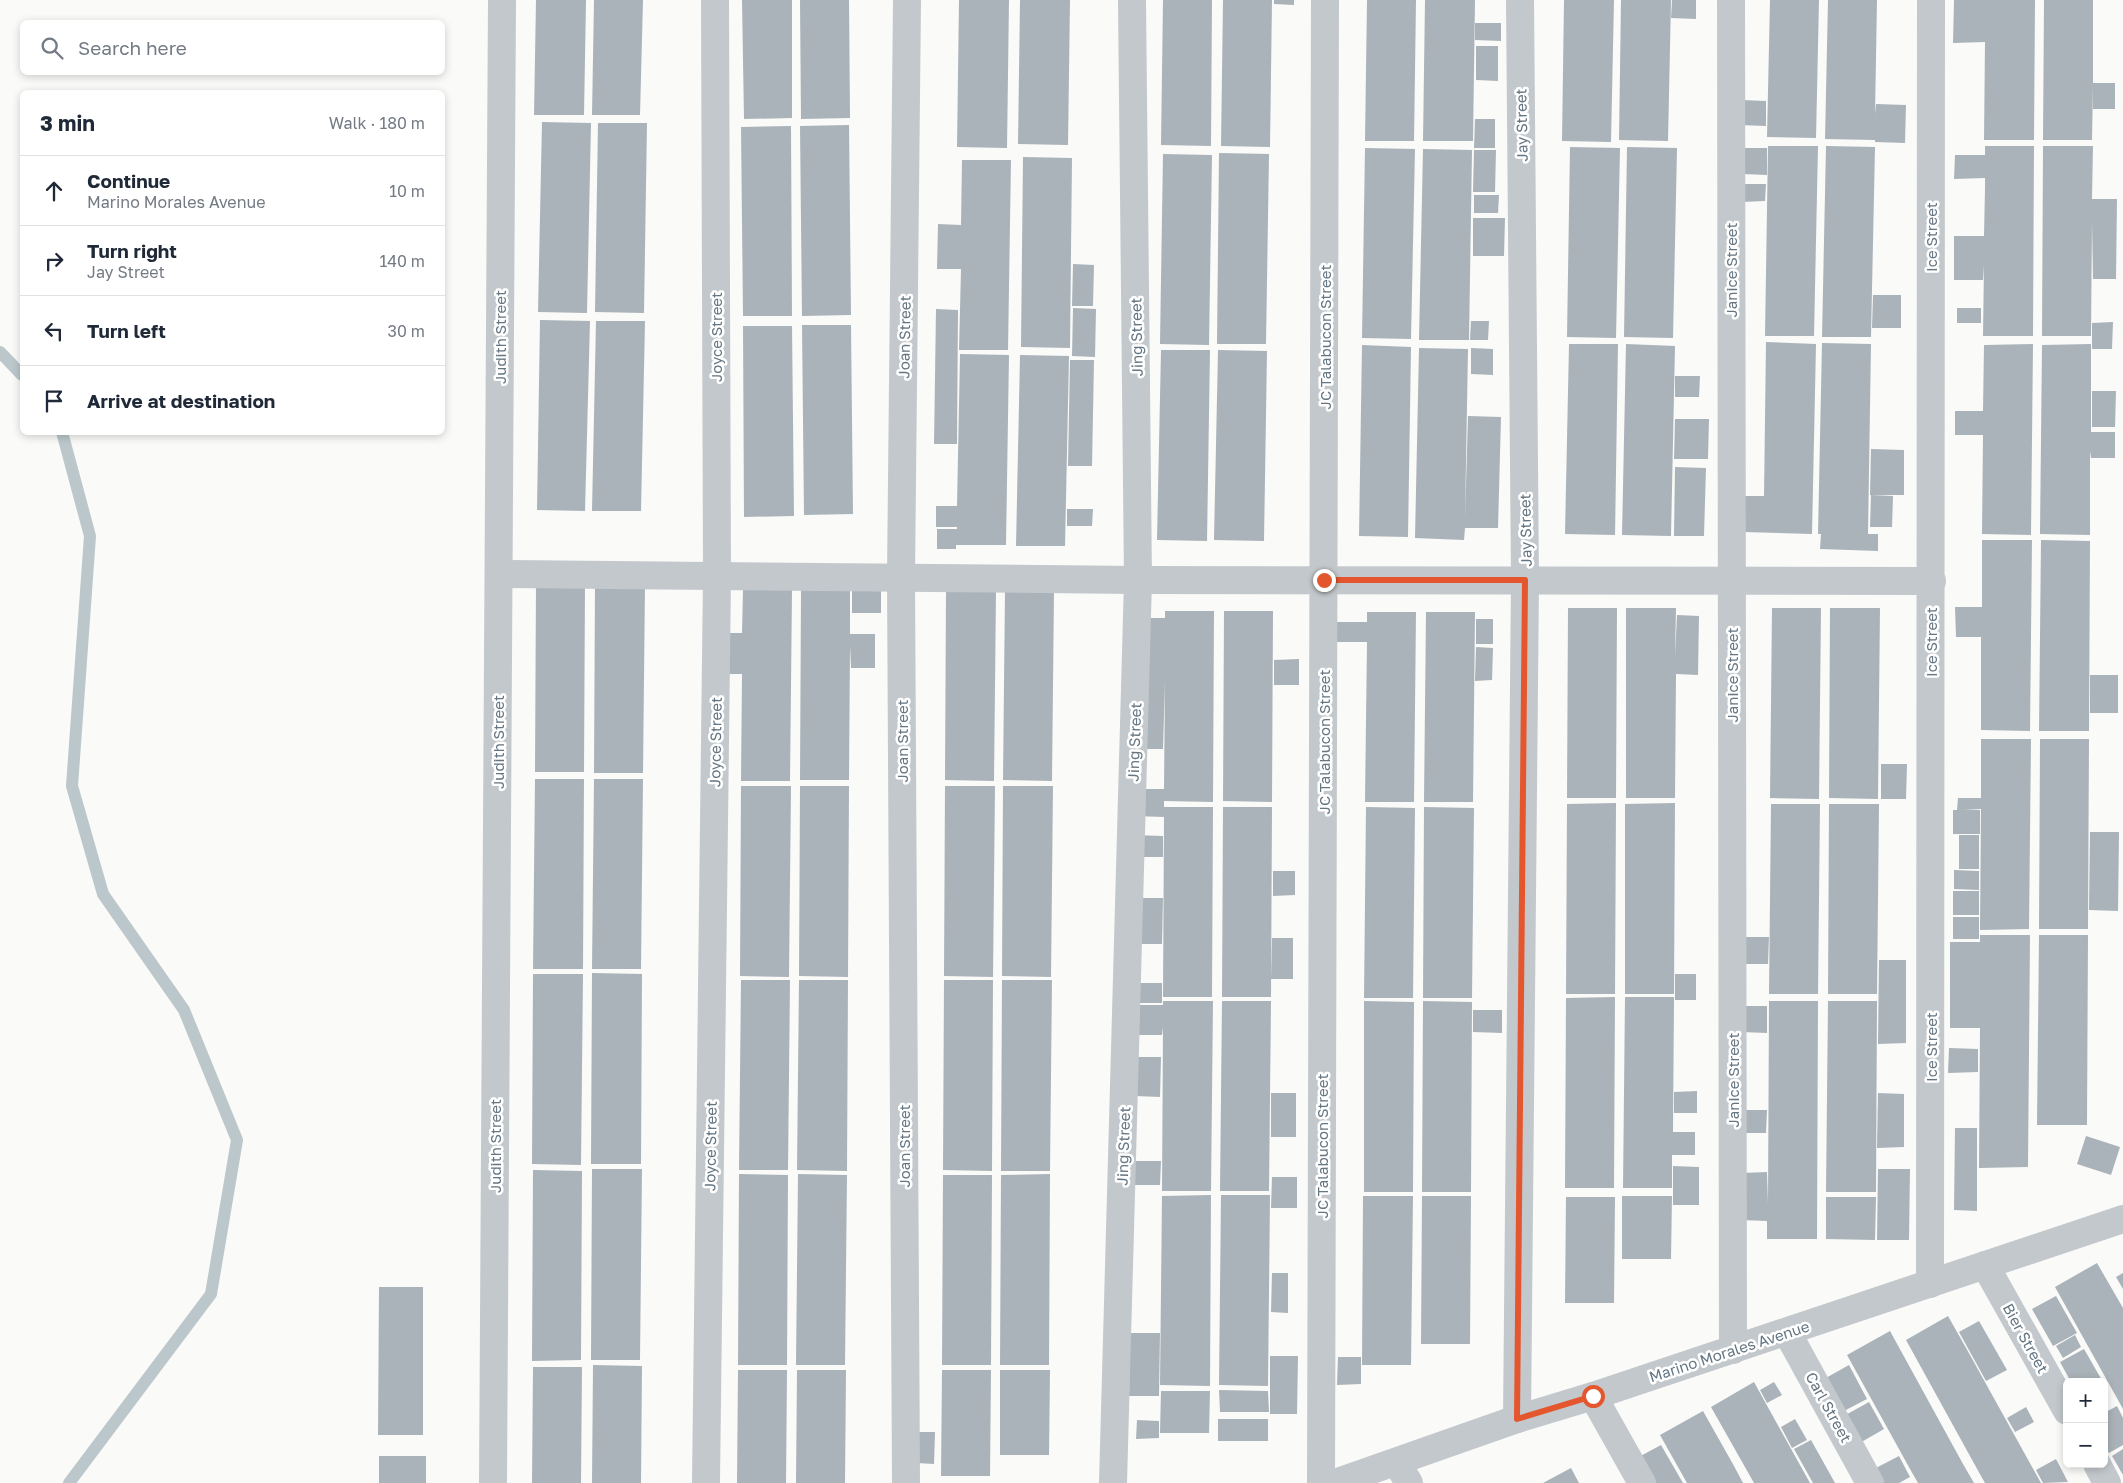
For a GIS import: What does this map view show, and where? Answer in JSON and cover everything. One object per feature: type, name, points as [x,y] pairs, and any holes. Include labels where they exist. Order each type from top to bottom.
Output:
[{"type":"street","name":"Judith Street","points":[[493,1483],[502,0]]},
{"type":"street","name":"Joyce Street","points":[[706,1483],[716,576],[715,0]]},
{"type":"street","name":"Joan Street","points":[[906,1483],[902,577],[907,0]]},
{"type":"street","name":"Jing Street","points":[[1113,1483],[1138,580],[1132,0]]},
{"type":"street","name":"JC Talabucon Street","points":[[1322,1483],[1326,0]]},
{"type":"street","name":"Jay Street","points":[[1517,1419],[1525,580],[1520,0]]},
{"type":"street","name":"Janice Street","points":[[1731,0],[1733,1350]]},
{"type":"street","name":"Ice Street","points":[[1930,1284],[1931,0]]},
{"type":"street","points":[[499,574],[1138,580],[1932,582]]},
{"type":"street","name":"Marino Morales Avenue","points":[[1336,1483],[1403,1473],[1517,1419],[1733,1350],[2123,1219]]},
{"type":"street","name":"Bier Street","points":[[1985,1265],[2063,1404]]},
{"type":"street","name":"Carl Street","points":[[1787,1332],[1870,1483]]},
{"type":"street","points":[[1593,1396],[1642,1483]]},
{"type":"street","points":[[2098,1468],[2107,1483]]},
{"type":"building","points":[[536,0],[586,0],[584,115],[534,115]]},
{"type":"building","points":[[594,0],[643,0],[640,115],[592,115]]},
{"type":"building","points":[[742,0],[792,0],[792,118],[744,119]]},
{"type":"building","points":[[800,0],[849,0],[850,118],[801,119]]},
{"type":"building","points":[[959,0],[1009,0],[1007,148],[957,147]]},
{"type":"building","points":[[1020,0],[1070,0],[1068,145],[1018,144]]},
{"type":"building","points":[[1163,0],[1212,0],[1211,146],[1161,145]]},
{"type":"building","points":[[1223,0],[1272,0],[1270,147],[1221,146]]},
{"type":"building","points":[[1274,0],[1294,0],[1294,5],[1274,4]]},
{"type":"building","points":[[1367,0],[1416,0],[1414,141],[1365,141]]},
{"type":"building","points":[[1425,0],[1475,0],[1473,141],[1423,141]]},
{"type":"building","points":[[1564,0],[1614,0],[1611,142],[1562,141]]},
{"type":"building","points":[[1621,0],[1671,0],[1668,141],[1619,140]]},
{"type":"building","points":[[1672,0],[1696,0],[1696,19],[1671,18]]},
{"type":"building","points":[[1770,0],[1819,0],[1816,138],[1767,137]]},
{"type":"building","points":[[1828,0],[1877,0],[1875,114],[1876,104],[1906,105],[1905,143],[1825,139]]},
{"type":"building","points":[[1954,0],[2035,0],[2034,140],[1984,140],[1985,42],[1953,43]]},
{"type":"building","points":[[2044,0],[2093,0],[2093,83],[2115,83],[2115,109],[2093,109],[2093,86],[2092,140],[2043,140]]},
{"type":"building","points":[[1475,23],[1501,23],[1501,41],[1475,40]]},
{"type":"building","points":[[1476,46],[1498,46],[1498,81],[1476,80]]},
{"type":"building","points":[[1741,100],[1766,101],[1766,126],[1740,125]]},
{"type":"building","points":[[1475,119],[1495,119],[1495,148],[1474,148]]},
{"type":"building","points":[[542,122],[591,123],[587,313],[538,312]]},
{"type":"building","points":[[598,123],[647,123],[644,313],[595,312]]},
{"type":"building","points":[[849,125],[851,315],[802,316],[800,126]]},
{"type":"building","points":[[791,126],[792,316],[743,316],[741,127]]},
{"type":"building","points":[[1768,146],[1818,146],[1814,336],[1765,336]]},
{"type":"building","points":[[1826,146],[1875,147],[1871,337],[1822,337]]},
{"type":"building","points":[[1985,146],[2034,146],[2033,336],[1983,336],[1984,265],[1983,280],[1954,280],[1954,236],[1984,236],[1985,188],[1985,178],[1954,179],[1955,155],[1985,155]]},
{"type":"building","points":[[2043,146],[2093,146],[2092,199],[2117,199],[2116,279],[2093,279],[2092,221],[2091,336],[2042,336]]},
{"type":"building","points":[[1570,147],[1620,148],[1616,338],[1567,337]]},
{"type":"building","points":[[1627,147],[1677,148],[1673,338],[1624,337]]},
{"type":"building","points":[[1365,148],[1415,149],[1411,339],[1362,338]]},
{"type":"building","points":[[1744,148],[1767,148],[1767,175],[1743,174]]},
{"type":"building","points":[[1423,149],[1472,150],[1469,340],[1419,340]]},
{"type":"building","points":[[1474,150],[1496,150],[1495,192],[1473,192]]},
{"type":"building","points":[[1219,153],[1269,154],[1266,344],[1217,344]]},
{"type":"building","points":[[1163,154],[1212,155],[1209,345],[1160,344]]},
{"type":"building","points":[[1023,157],[1072,158],[1070,348],[1021,347]]},
{"type":"building","points":[[962,160],[1011,160],[1008,350],[959,350],[961,269],[937,269],[938,224],[961,225]]},
{"type":"building","points":[[1743,184],[1766,184],[1765,201],[1742,202]]},
{"type":"building","points":[[1474,195],[1499,195],[1498,213],[1474,213]]},
{"type":"building","points":[[1473,218],[1505,218],[1504,256],[1473,256]]},
{"type":"building","points":[[1073,264],[1094,265],[1093,306],[1072,306]]},
{"type":"building","points":[[1873,295],[1901,295],[1901,328],[1872,328]]},
{"type":"building","points":[[1073,308],[1096,309],[1095,357],[1072,356]]},
{"type":"building","points":[[1957,308],[1981,308],[1981,323],[1957,323]]},
{"type":"building","points":[[936,309],[958,310],[957,444],[934,444]]},
{"type":"building","points":[[540,320],[590,321],[585,511],[537,510]]},
{"type":"building","points":[[596,321],[645,321],[641,511],[592,511]]},
{"type":"building","points":[[1471,321],[1489,321],[1488,340],[1470,340]]},
{"type":"building","points":[[2113,322],[2112,349],[2092,349],[2092,323]]},
{"type":"building","points":[[802,325],[851,325],[853,514],[804,515]]},
{"type":"building","points":[[743,326],[792,326],[794,516],[744,517]]},
{"type":"building","points":[[1766,342],[1816,344],[1812,534],[1743,532],[1743,496],[1764,496]]},
{"type":"building","points":[[1822,343],[1871,344],[1868,534],[1878,534],[1878,551],[1820,549],[1821,534],[1818,534]]},
{"type":"building","points":[[1569,344],[1618,344],[1615,535],[1565,534]]},
{"type":"building","points":[[1626,344],[1675,346],[1671,536],[1622,535]]},
{"type":"building","points":[[2033,344],[2031,535],[1982,534],[1983,435],[1955,435],[1955,411],[1983,411],[1984,345]]},
{"type":"building","points":[[2091,344],[2091,432],[2115,432],[2115,458],[2091,458],[2090,451],[2090,535],[2040,534],[2042,345]]},
{"type":"building","points":[[1362,345],[1411,347],[1408,537],[1359,536]]},
{"type":"building","points":[[1419,348],[1468,349],[1465,519],[1468,416],[1501,417],[1498,528],[1465,528],[1464,540],[1415,538]]},
{"type":"building","points":[[1471,348],[1493,349],[1493,375],[1471,374]]},
{"type":"building","points":[[1161,350],[1210,350],[1207,541],[1157,540]]},
{"type":"building","points":[[1218,350],[1267,351],[1264,541],[1214,540]]},
{"type":"building","points":[[960,354],[1009,355],[1006,545],[956,545],[956,549],[937,549],[937,529],[957,529],[957,527],[936,527],[936,506],[957,506]]},
{"type":"building","points":[[1020,355],[1069,356],[1065,546],[1016,546]]},
{"type":"building","points":[[1070,360],[1094,360],[1092,466],[1068,466]]},
{"type":"building","points":[[1675,376],[1700,376],[1699,397],[1675,397]]},
{"type":"building","points":[[2092,391],[2116,391],[2115,427],[2092,427]]},
{"type":"building","points":[[1675,419],[1709,419],[1708,459],[1674,459]]},
{"type":"building","points":[[1871,449],[1904,450],[1904,495],[1870,495]]},
{"type":"building","points":[[1675,467],[1706,468],[1704,536],[1674,536]]},
{"type":"building","points":[[1871,495],[1893,496],[1892,527],[1870,527]]},
{"type":"building","points":[[1067,509],[1093,509],[1092,526],[1067,526]]},
{"type":"building","points":[[1982,540],[2032,540],[2030,731],[1981,730],[1981,637],[1956,637],[1955,607],[1982,607]]},
{"type":"building","points":[[2041,540],[2090,541],[2089,731],[2039,731]]},
{"type":"building","points":[[536,582],[585,582],[584,772],[535,772]]},
{"type":"building","points":[[595,582],[645,583],[643,773],[594,773]]},
{"type":"building","points":[[852,586],[881,586],[881,613],[852,613]]},
{"type":"building","points":[[743,590],[792,590],[790,781],[741,781],[742,674],[717,674],[717,633],[742,633]]},
{"type":"building","points":[[801,590],[850,590],[850,634],[875,634],[875,668],[851,668],[850,645],[849,780],[800,780]]},
{"type":"building","points":[[996,590],[994,781],[945,780],[946,591]]},
{"type":"building","points":[[1054,590],[1052,781],[1003,780],[1005,591]]},
{"type":"building","points":[[1568,608],[1617,608],[1616,798],[1567,798]]},
{"type":"building","points":[[1626,608],[1676,608],[1675,657],[1677,615],[1699,616],[1698,675],[1676,674],[1675,798],[1626,798]]},
{"type":"building","points":[[1772,608],[1821,608],[1819,799],[1770,798]]},
{"type":"building","points":[[1830,608],[1880,608],[1878,799],[1829,798]]},
{"type":"building","points":[[1165,611],[1214,611],[1213,802],[1164,801],[1164,807],[1213,807],[1212,997],[1163,997],[1164,817],[1135,816],[1135,789],[1164,789],[1165,681],[1163,749],[1138,749],[1140,618],[1165,618]]},
{"type":"building","points":[[1224,611],[1273,611],[1272,802],[1223,801]]},
{"type":"building","points":[[1367,612],[1416,612],[1414,802],[1365,802],[1367,642],[1336,642],[1336,622],[1367,622]]},
{"type":"building","points":[[1426,612],[1475,612],[1473,802],[1424,802]]},
{"type":"building","points":[[1476,619],[1493,619],[1493,644],[1476,644]]},
{"type":"building","points":[[1476,647],[1493,648],[1492,680],[1475,681]]},
{"type":"building","points":[[1299,659],[1299,685],[1274,685],[1274,660]]},
{"type":"building","points":[[2090,675],[2118,675],[2118,713],[2090,713]]},
{"type":"building","points":[[1981,739],[2031,739],[2029,929],[1980,930],[1981,809],[1964,810],[1980,810],[1980,834],[1953,834],[1953,810],[1957,810],[1958,798],[1981,798]]},
{"type":"building","points":[[2040,739],[2089,739],[2088,929],[2039,929]]},
{"type":"building","points":[[1881,764],[1907,764],[1906,799],[1881,799]]},
{"type":"building","points":[[535,779],[584,779],[583,969],[533,969]]},
{"type":"building","points":[[594,779],[643,779],[641,969],[592,969]]},
{"type":"building","points":[[741,786],[791,786],[789,977],[740,976]]},
{"type":"building","points":[[800,786],[849,786],[848,977],[799,976]]},
{"type":"building","points":[[945,786],[995,786],[993,977],[944,976]]},
{"type":"building","points":[[1003,786],[1053,786],[1051,977],[1002,976]]},
{"type":"building","points":[[1616,803],[1615,994],[1566,994],[1567,804]]},
{"type":"building","points":[[1675,803],[1674,994],[1625,994],[1625,804]]},
{"type":"building","points":[[1771,804],[1820,804],[1818,994],[1769,994]]},
{"type":"building","points":[[1829,804],[1879,804],[1877,994],[1828,994]]},
{"type":"building","points":[[1223,807],[1272,807],[1271,997],[1222,997]]},
{"type":"building","points":[[1366,807],[1415,808],[1413,998],[1364,998]]},
{"type":"building","points":[[1424,807],[1474,808],[1472,998],[1423,998]]},
{"type":"building","points":[[2090,832],[2119,832],[2118,911],[2089,910]]},
{"type":"building","points":[[1133,835],[1163,836],[1163,857],[1133,857]]},
{"type":"building","points":[[1959,835],[1979,835],[1979,869],[1959,869]]},
{"type":"building","points":[[1954,870],[1979,871],[1979,890],[1954,889]]},
{"type":"building","points":[[1273,871],[1295,871],[1295,895],[1273,896]]},
{"type":"building","points":[[1953,891],[1979,891],[1979,915],[1953,915]]},
{"type":"building","points":[[1135,898],[1163,898],[1162,944],[1134,944]]},
{"type":"building","points":[[1953,917],[1979,917],[1979,939],[1953,939]]},
{"type":"building","points":[[1980,935],[2030,935],[2028,1167],[1979,1168],[1980,1028],[1950,1028],[1950,942],[1980,942]]},
{"type":"building","points":[[2039,935],[2088,935],[2087,1125],[2037,1125]]},
{"type":"building","points":[[1735,937],[1769,937],[1768,964],[1734,964]]},
{"type":"building","points":[[1272,938],[1293,938],[1293,979],[1271,979]]},
{"type":"building","points":[[1879,960],[1906,960],[1906,1043],[1878,1044]]},
{"type":"building","points":[[592,973],[642,974],[641,1164],[591,1164]]},
{"type":"building","points":[[533,974],[583,974],[581,1165],[532,1164]]},
{"type":"building","points":[[1675,974],[1696,974],[1696,1000],[1675,1000]]},
{"type":"building","points":[[741,980],[790,980],[788,1170],[739,1170]]},
{"type":"building","points":[[799,980],[848,980],[847,1171],[797,1170]]},
{"type":"building","points":[[944,980],[993,980],[992,1171],[943,1170]]},
{"type":"building","points":[[1002,980],[1052,980],[1050,1171],[1001,1171]]},
{"type":"building","points":[[1137,983],[1162,983],[1162,1003],[1137,1003]]},
{"type":"building","points":[[1615,997],[1614,1188],[1565,1188],[1566,998]]},
{"type":"building","points":[[1625,997],[1674,997],[1673,1132],[1695,1132],[1695,1155],[1672,1155],[1672,1188],[1623,1188]]},
{"type":"building","points":[[1163,1001],[1213,1001],[1211,1191],[1162,1191],[1163,1027],[1162,1035],[1132,1035],[1133,1005],[1163,1005]]},
{"type":"building","points":[[1222,1001],[1271,1001],[1269,1191],[1220,1191]]},
{"type":"building","points":[[1364,1001],[1414,1002],[1413,1192],[1364,1192]]},
{"type":"building","points":[[1423,1001],[1472,1002],[1471,1192],[1422,1192]]},
{"type":"building","points":[[1769,1001],[1818,1001],[1817,1239],[1767,1239],[1767,1221],[1740,1220],[1741,1173],[1767,1172],[1768,1204]]},
{"type":"building","points":[[1828,1001],[1877,1001],[1876,1192],[1826,1192]]},
{"type":"building","points":[[1741,1006],[1767,1006],[1767,1033],[1741,1032]]},
{"type":"building","points":[[1473,1010],[1502,1010],[1502,1033],[1473,1032]]},
{"type":"building","points":[[1949,1048],[1978,1049],[1978,1072],[1948,1073]]},
{"type":"building","points":[[1136,1057],[1161,1057],[1160,1097],[1135,1096]]},
{"type":"building","points":[[1697,1091],[1697,1113],[1674,1113],[1674,1092]]},
{"type":"building","points":[[1271,1093],[1296,1093],[1296,1137],[1271,1137]]},
{"type":"building","points":[[1878,1093],[1904,1094],[1904,1147],[1877,1148]]},
{"type":"building","points":[[1741,1110],[1767,1110],[1766,1133],[1741,1133]]},
{"type":"building","points":[[1955,1128],[1977,1128],[1977,1211],[1954,1210]]},
{"type":"building","points":[[2086,1136],[2120,1147],[2111,1175],[2077,1164]]},
{"type":"building","points":[[1135,1161],[1161,1161],[1160,1185],[1135,1185]]},
{"type":"building","points":[[1673,1166],[1699,1167],[1699,1205],[1673,1205]]},
{"type":"building","points":[[592,1169],[642,1169],[640,1360],[591,1360]]},
{"type":"building","points":[[1878,1169],[1910,1169],[1909,1240],[1877,1240]]},
{"type":"building","points":[[533,1170],[582,1171],[581,1360],[532,1361]]},
{"type":"building","points":[[739,1174],[788,1175],[787,1365],[738,1365]]},
{"type":"building","points":[[798,1174],[847,1175],[845,1365],[796,1365]]},
{"type":"building","points":[[1050,1174],[1049,1365],[1000,1365],[1001,1175]]},
{"type":"building","points":[[943,1175],[992,1175],[991,1365],[942,1365]]},
{"type":"building","points":[[1272,1177],[1297,1177],[1297,1208],[1271,1208]]},
{"type":"building","points":[[1211,1195],[1210,1386],[1160,1385],[1162,1196]]},
{"type":"building","points":[[1221,1195],[1270,1195],[1268,1386],[1219,1385]]},
{"type":"building","points":[[1363,1196],[1413,1196],[1411,1365],[1362,1365]]},
{"type":"building","points":[[1422,1196],[1471,1196],[1470,1344],[1421,1344]]},
{"type":"building","points":[[1622,1196],[1672,1196],[1671,1259],[1622,1259]]},
{"type":"building","points":[[1566,1197],[1615,1197],[1614,1303],[1565,1303]]},
{"type":"building","points":[[1826,1197],[1876,1197],[1875,1240],[1826,1239]]},
{"type":"building","points":[[2097,1263],[2123,1308],[2123,1409],[2108,1382],[2108,1378],[2106,1378],[2055,1287]]},
{"type":"building","points":[[1272,1273],[1288,1273],[1288,1313],[1271,1312]]},
{"type":"building","points":[[2123,1273],[2123,1289],[2116,1277]]},
{"type":"building","points":[[379,1287],[423,1287],[423,1435],[378,1435]]},
{"type":"building","points":[[2056,1296],[2077,1333],[2053,1346],[2032,1309]]},
{"type":"building","points":[[1948,1316],[2041,1483],[1985,1483],[1981,1476],[1906,1340]]},
{"type":"building","points":[[1979,1321],[2007,1370],[1986,1381],[1959,1332]]},
{"type":"building","points":[[1890,1331],[1974,1483],[1918,1483],[1847,1355]]},
{"type":"building","points":[[1130,1333],[1160,1333],[1159,1396],[1129,1396]]},
{"type":"building","points":[[2075,1335],[2081,1347],[2063,1358],[2056,1346]]},
{"type":"building","points":[[2084,1349],[2101,1378],[2069,1378],[2060,1362]]},
{"type":"building","points":[[1270,1356],[1298,1356],[1297,1414],[1270,1414]]},
{"type":"building","points":[[1338,1357],[1361,1357],[1361,1384],[1337,1385]]},
{"type":"building","points":[[593,1365],[642,1366],[641,1483],[592,1483]]},
{"type":"building","points":[[1849,1365],[1867,1399],[1842,1412],[1824,1379]]},
{"type":"building","points":[[533,1367],[582,1367],[581,1483],[532,1483]]},
{"type":"building","points":[[738,1370],[787,1370],[786,1483],[737,1483]]},
{"type":"building","points":[[797,1370],[846,1370],[845,1483],[796,1483]]},
{"type":"building","points":[[942,1370],[991,1370],[990,1476],[941,1476]]},
{"type":"building","points":[[1000,1370],[1050,1370],[1049,1455],[1000,1455]]},
{"type":"building","points":[[1754,1382],[1810,1483],[1754,1483],[1711,1407]]},
{"type":"building","points":[[1774,1382],[1782,1395],[1767,1403],[1760,1390]]},
{"type":"building","points":[[1219,1390],[1268,1391],[1269,1412],[1220,1412]]},
{"type":"building","points":[[1161,1391],[1210,1391],[1209,1433],[1160,1433]]},
{"type":"building","points":[[1869,1402],[1884,1429],[1858,1444],[1842,1417]]},
{"type":"building","points":[[2117,1406],[2123,1418],[2123,1445],[2109,1453],[2108,1451],[2108,1411]]},
{"type":"building","points":[[2026,1407],[2034,1422],[2015,1432],[2007,1418]]},
{"type":"building","points":[[1703,1411],[1743,1483],[1687,1483],[1660,1435]]},
{"type":"building","points":[[1218,1419],[1268,1419],[1268,1441],[1218,1441]]},
{"type":"building","points":[[1795,1419],[1807,1440],[1792,1448],[1781,1427]]},
{"type":"building","points":[[1137,1420],[1159,1421],[1159,1438],[1136,1439]]},
{"type":"building","points":[[918,1432],[935,1432],[934,1464],[917,1463]]},
{"type":"building","points":[[1811,1440],[1835,1483],[1813,1483],[1794,1449]]},
{"type":"building","points":[[1661,1445],[1683,1483],[1649,1483],[1635,1459]]},
{"type":"building","points":[[2123,1449],[2123,1475],[2112,1456]]},
{"type":"building","points":[[379,1456],[426,1456],[426,1483],[379,1483]]},
{"type":"building","points":[[1899,1456],[1910,1477],[1899,1483],[1880,1483],[1872,1470]]},
{"type":"building","points":[[2056,1459],[2068,1482],[2043,1483],[2036,1470]]},
{"type":"building","points":[[1571,1468],[1579,1483],[1543,1483]]},
{"type":"waterway","points":[[0,352],[20,373]]},
{"type":"waterway","points":[[63,435],[90,536],[72,786],[103,894],[184,1010],[237,1140],[211,1294],[69,1483]]},
{"type":"route","points":[[1324,580],[1525,580],[1517,1419],[1593,1396]]}]
